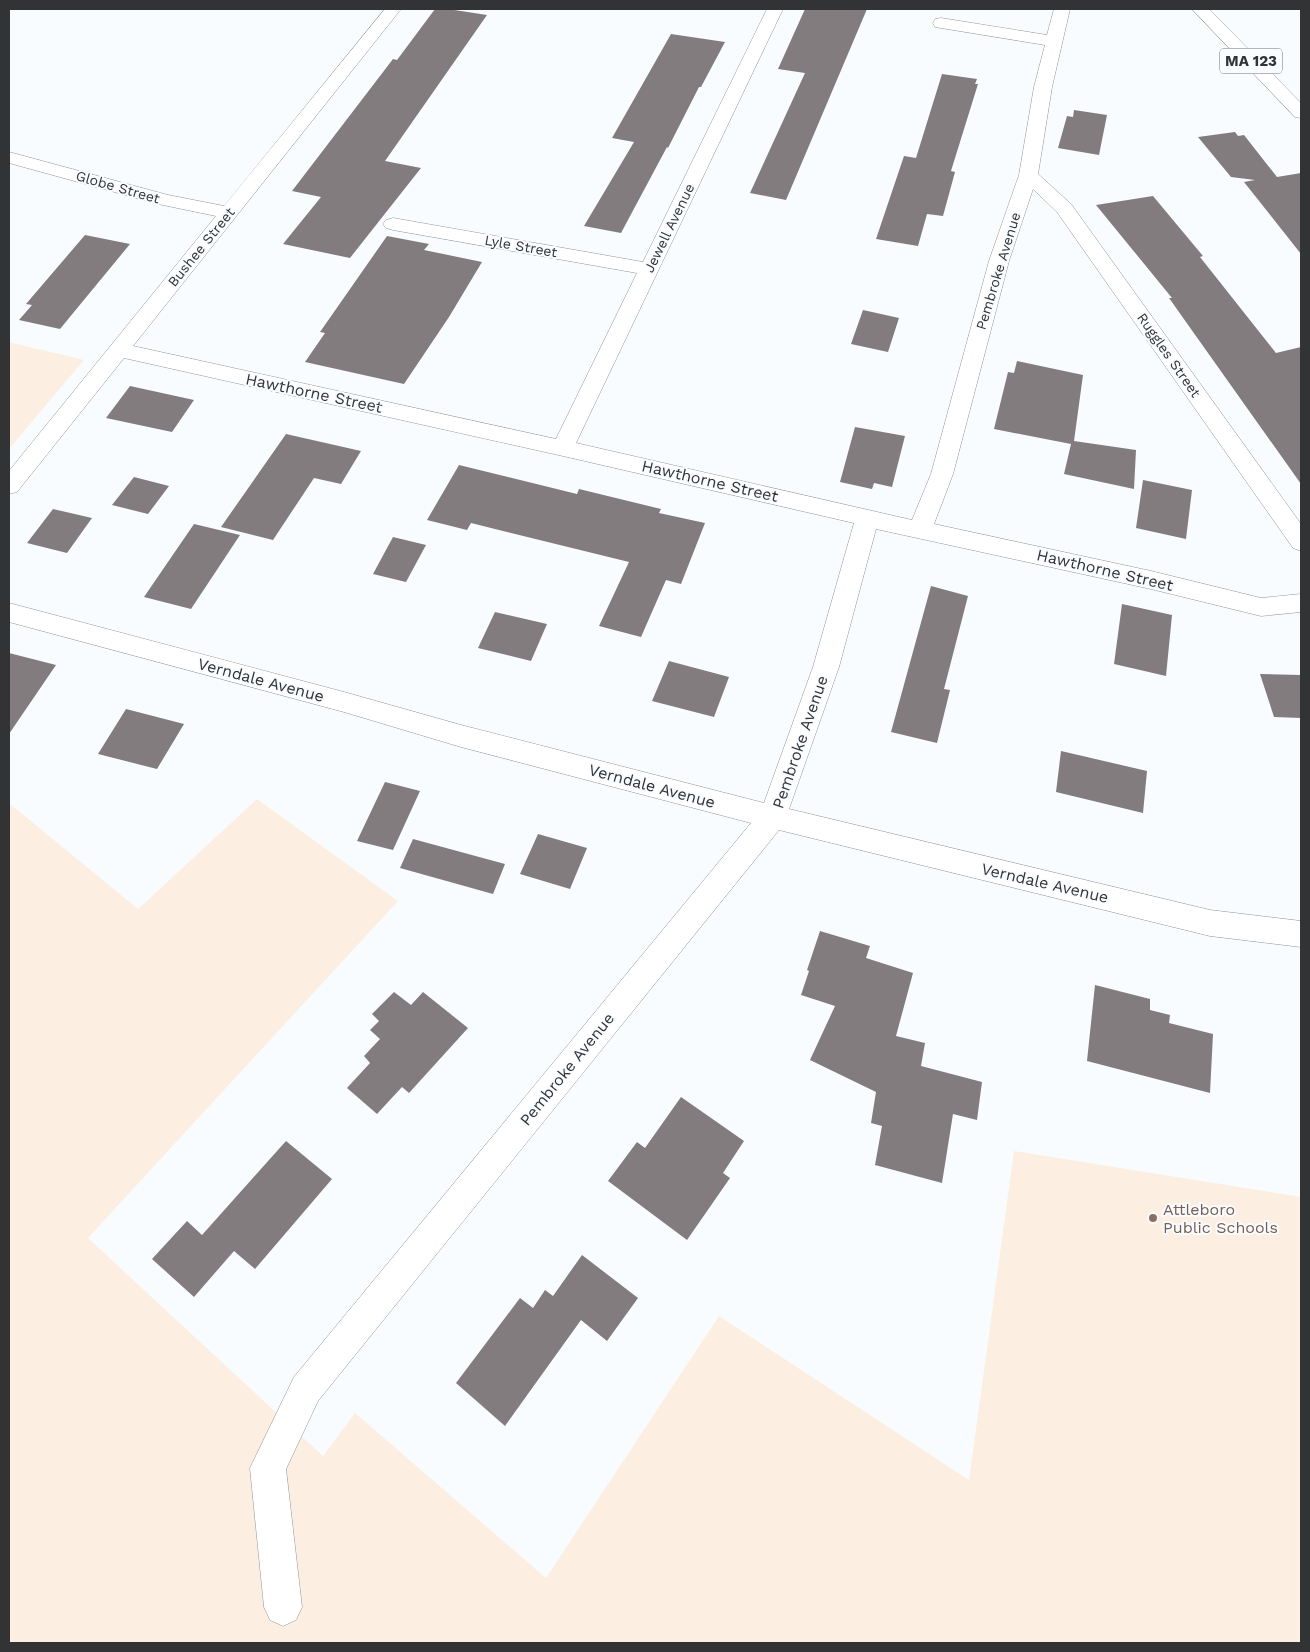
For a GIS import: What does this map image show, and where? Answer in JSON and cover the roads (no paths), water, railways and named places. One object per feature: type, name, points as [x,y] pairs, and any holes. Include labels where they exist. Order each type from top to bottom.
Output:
[{"type":"main road","name":"Bushee Street","points":[[9,486],[393,9]]},
{"type":"main road","name":"Jewell Avenue","points":[[563,448],[775,9]]},
{"type":"main road","name":"Pembroke Avenue","points":[[920,530],[942,474],[999,261],[1028,175],[1043,88],[1062,9]]},
{"type":"main road","name":"MA 123","points":[[1200,9],[1301,113]]},
{"type":"main road","points":[[941,16],[981,29],[1054,41]]},
{"type":"main road","name":"Globe Street","points":[[9,157],[165,200],[228,214]]},
{"type":"main road","name":"Ruggles Street","points":[[1028,175],[1064,208],[1301,542]]},
{"type":"main road","name":"Lyle Street","points":[[392,224],[650,269]]},
{"type":"main road","name":"Hawthorne Street","points":[[118,350],[1151,580],[1261,608],[1301,603]]},
{"type":"main road","name":"Pembroke Avenue","points":[[283,1607],[268,1468],[306,1389],[773,817],[826,667],[868,517]]},
{"type":"main road","name":"Verndale Avenue","points":[[9,612],[344,702],[461,736],[773,817],[1210,923],[1301,934]]},
{"type":"place","name":"Attleboro Public Schools","points":[[1153,1218]]}]
